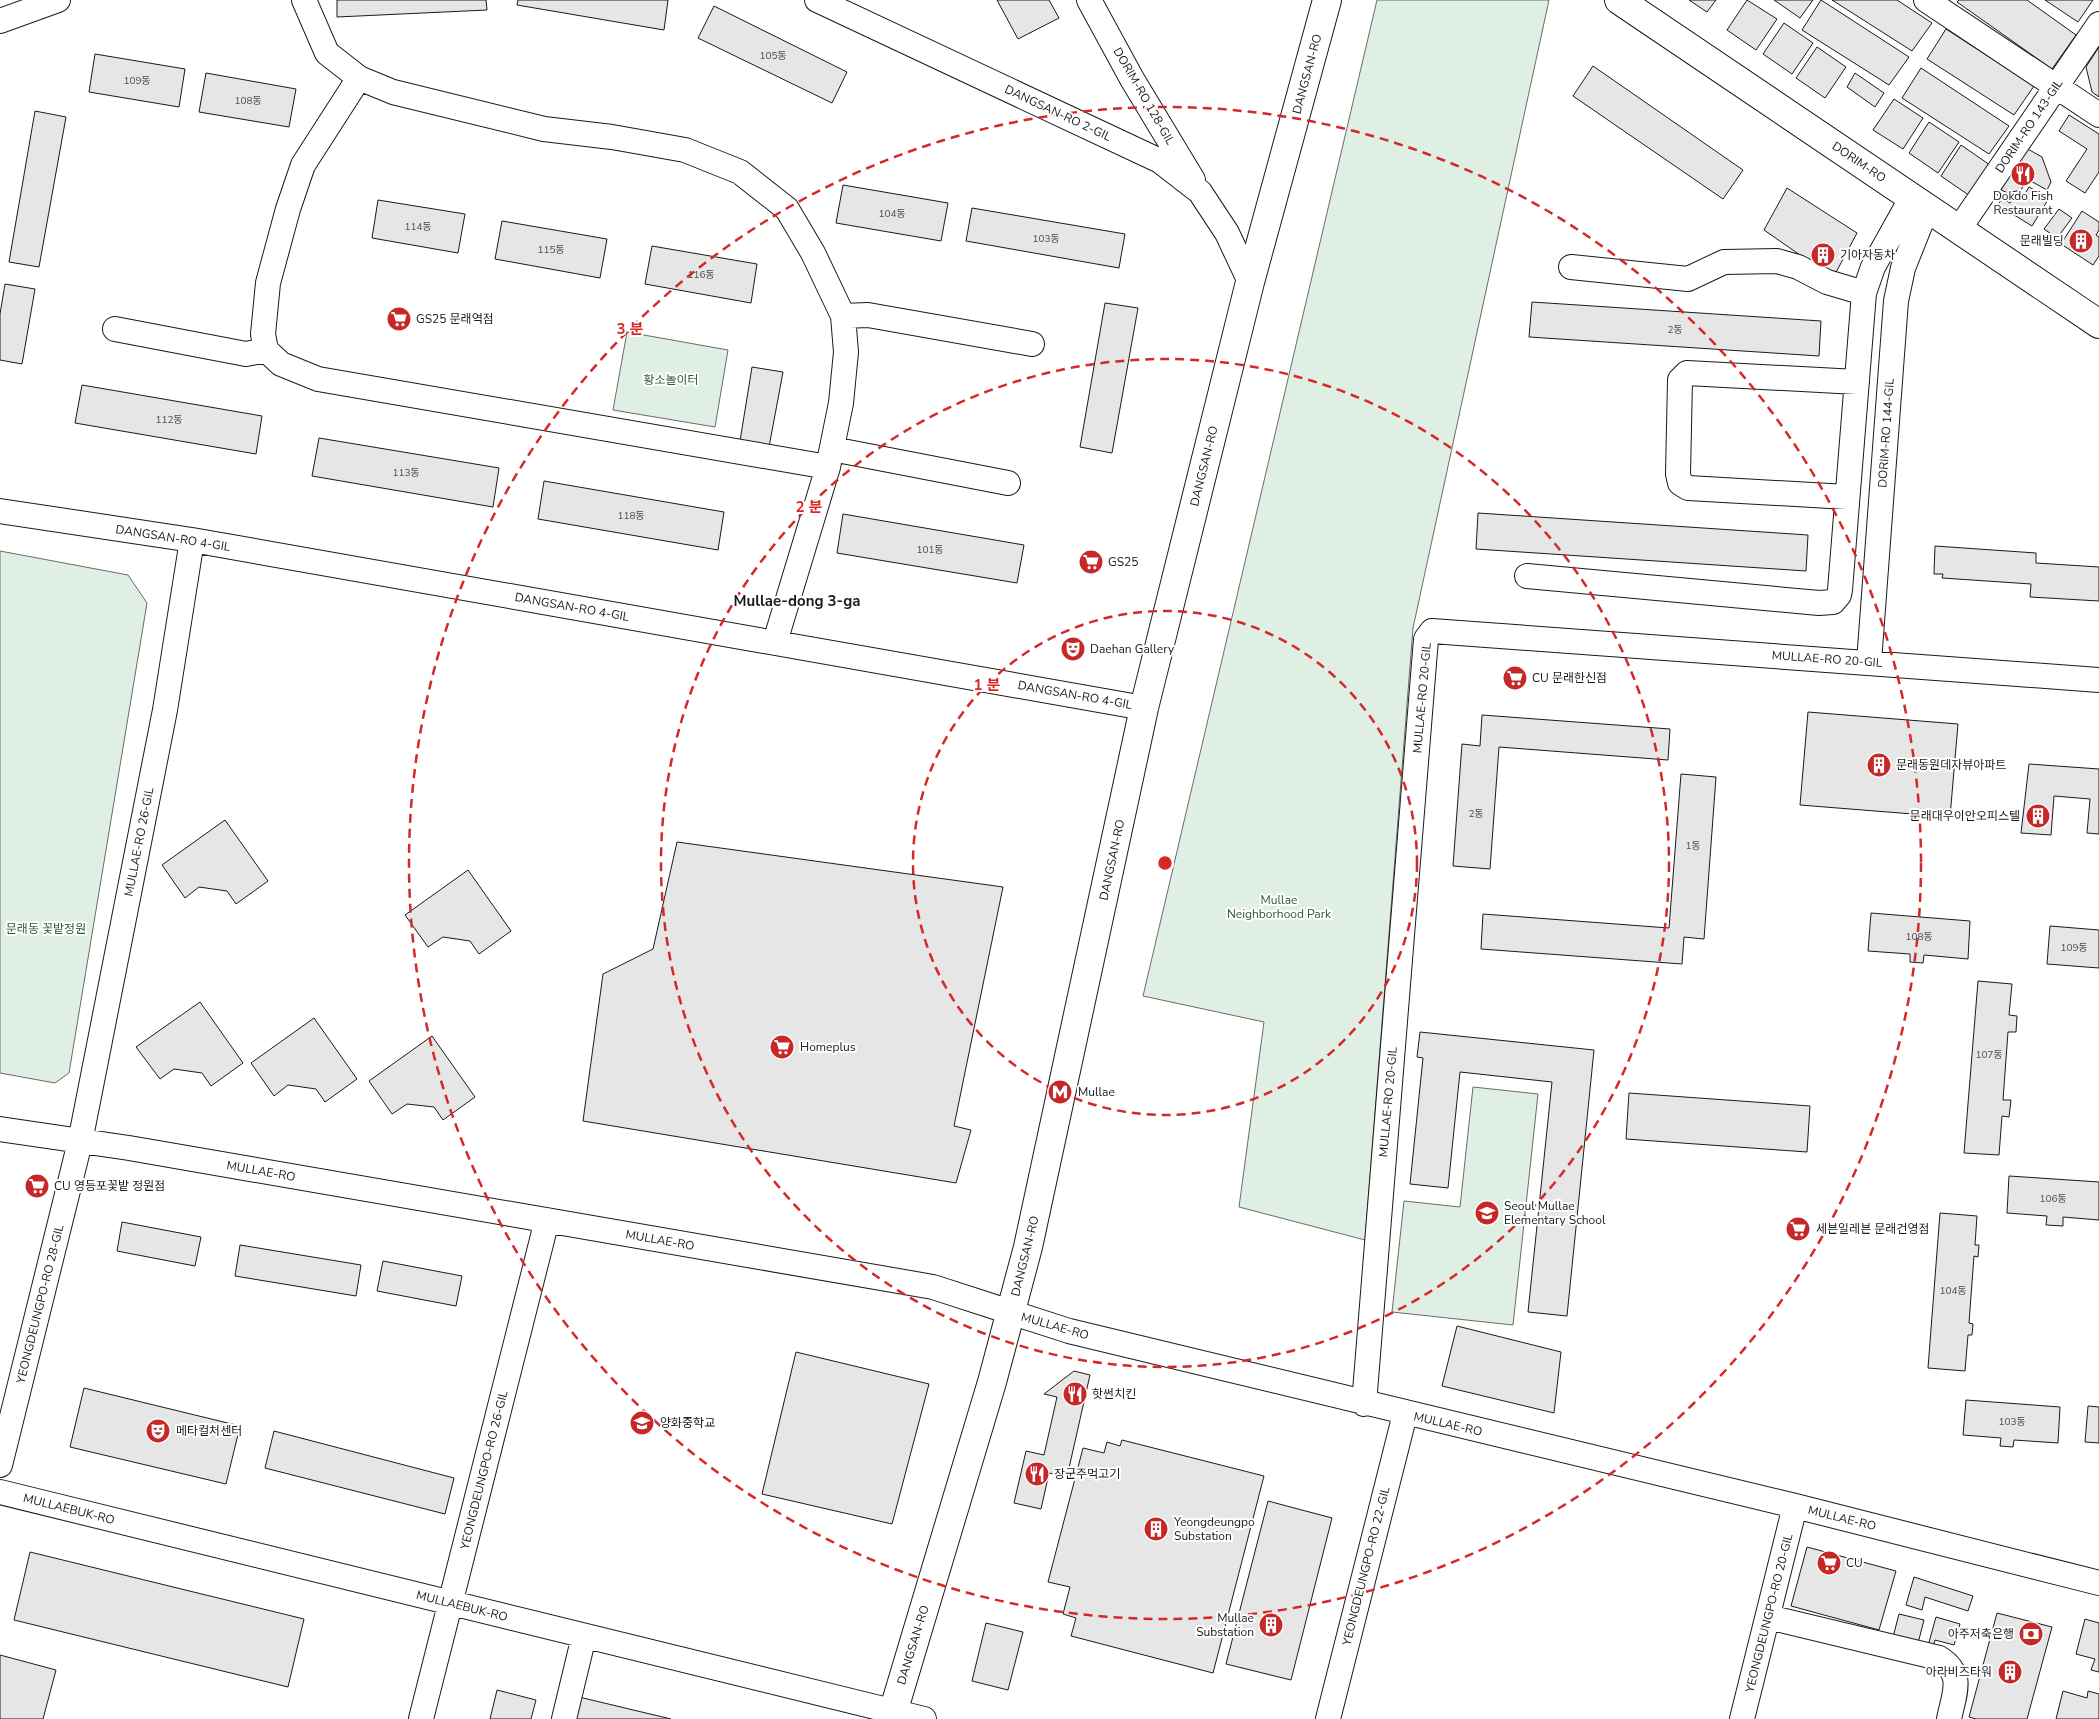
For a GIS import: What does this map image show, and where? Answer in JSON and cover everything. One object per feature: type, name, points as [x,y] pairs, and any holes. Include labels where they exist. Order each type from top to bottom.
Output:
[{"type":"main road","name":"DANGSAN-RO","points":[[892,1715],[1011,1313],[1028,1247],[1060,1107],[1144,708],[1250,282],[1327,0]]},
{"type":"main road","name":"DORIM-RO","points":[[1619,0],[2099,324]]},
{"type":"street","points":[[0,20],[58,0]]},
{"type":"street","points":[[304,0],[327,53],[359,78],[393,92],[544,129],[612,137],[685,150],[740,172],[787,208],[813,253],[843,316],[846,352],[842,403],[830,458],[775,642]]},
{"type":"street","name":"DANGSAN-RO 2-GIL","points":[[817,0],[1160,161],[1200,192],[1228,233],[1250,282]]},
{"type":"street","name":"DORIM-RO 128-GIL","points":[[1089,0],[1132,78],[1200,192]]},
{"type":"street","points":[[1926,0],[2099,115]]},
{"type":"street","name":"DORIM-RO 143-GIL","points":[[1960,229],[2099,24]]},
{"type":"street","points":[[359,78],[303,165],[288,209],[268,283],[263,334],[266,350],[281,364],[318,379],[830,458],[1008,483]]},
{"type":"street","points":[[1527,576],[1819,603],[1833,602],[1839,595],[1840,590],[1864,293],[1873,267],[1919,203]]},
{"type":"street","name":"DORIM-RO 144-GIL","points":[[1869,662],[1896,301],[1919,203]]},
{"type":"street","points":[[1571,267],[1688,279],[1724,262],[1777,261],[1798,268],[1827,282],[1864,293]]},
{"type":"street","points":[[843,316],[868,315],[1032,344]]},
{"type":"street","points":[[115,329],[246,354],[266,350]]},
{"type":"street","points":[[1847,497],[1688,488],[1680,483],[1678,474],[1680,380],[1687,373],[1857,382]]},
{"type":"street","name":"DANGSAN-RO 4-GIL","points":[[0,511],[192,540],[1144,708]]},
{"type":"street","name":"MULLAE-RO 26-GIL","points":[[80,1142],[165,710],[192,540]]},
{"type":"street","name":"MULLAE-RO 20-GIL","points":[[1364,1404],[1426,639],[1432,631],[2099,680]]},
{"type":"street","name":"MULLAE-RO","points":[[0,1129],[129,1148],[933,1287],[1078,1333],[1405,1414],[1795,1506],[2099,1582]]},
{"type":"street","name":"YEONGDEUNGPO-RO 28-GIL","points":[[0,1465],[80,1142]]},
{"type":"street","name":"YEONGDEUNGPO-RO 26-GIL","points":[[421,1719],[547,1220]]},
{"type":"street","name":"YEONGDEUNGPO-RO 22-GIL","points":[[1328,1719],[1405,1414]]},
{"type":"street","name":"MULLAEBUK-RO","points":[[0,1492],[584,1636],[892,1715],[924,1719]]},
{"type":"street","name":"YEONGDEUNGPO-RO 20-GIL","points":[[1742,1719],[1795,1506]]},
{"type":"street","points":[[1768,1617],[1939,1658],[1953,1669],[1955,1676],[1949,1719]]},
{"type":"street","points":[[564,1719],[584,1636]]},
{"type":"green space","name":"Mullae Neighborhood Park","points":[[1377,0],[1549,0],[1413,628],[1365,1240],[1239,1207],[1264,1022],[1143,996]]},
{"type":"green space","name":"황소놀이터","points":[[627,332],[728,350],[715,427],[613,410]]},
{"type":"green space","name":"문래동 꽃밭정원","points":[[0,551],[128,575],[147,603],[69,1073],[55,1083],[0,1073]]},
{"type":"green space","points":[[1473,1087],[1538,1094],[1513,1325],[1392,1312],[1404,1201],[1460,1207]]},
{"type":"building","points":[[337,0],[486,0],[487,10],[337,17]]},
{"type":"building","points":[[518,0],[668,0],[664,30],[517,5]]},
{"type":"building","points":[[997,0],[1049,0],[1059,18],[1018,39]]},
{"type":"building","points":[[1689,0],[1716,0],[1707,12]]},
{"type":"building","points":[[1747,0],[1777,19],[1756,50],[1727,30]]},
{"type":"building","points":[[1774,0],[1813,0],[1800,18]]},
{"type":"building","points":[[1821,0],[1909,57],[1889,85],[1802,30]]},
{"type":"building","points":[[1832,0],[1897,0],[1932,23],[1912,51]]},
{"type":"building","points":[[1959,0],[2027,0],[2076,35],[2052,69],[1957,2]]},
{"type":"building","points":[[2045,0],[2093,0],[2078,22]]},
{"type":"building","points":[[714,6],[847,72],[832,103],[698,38]]},
{"type":"building","points":[[1784,23],[1813,43],[1792,74],[1763,54]]},
{"type":"building","points":[[1946,29],[2034,86],[2014,115],[1927,59]]},
{"type":"building","points":[[1817,47],[1846,67],[1825,98],[1796,78]]},
{"type":"building","points":[[2099,47],[2099,97],[2092,92],[2086,67]]},
{"type":"building","points":[[95,54],[185,69],[179,107],[89,92]]},
{"type":"building","points":[[1593,66],[1743,170],[1723,199],[1573,96]]},
{"type":"building","points":[[1921,68],[2009,126],[1989,154],[1902,98]]},
{"type":"building","points":[[206,73],[296,89],[289,127],[199,112]]},
{"type":"building","points":[[1855,73],[1884,93],[1875,107],[1847,87]]},
{"type":"building","points":[[1894,99],[1923,118],[1903,149],[1873,130]]},
{"type":"building","points":[[35,111],[66,117],[39,267],[9,262]]},
{"type":"building","points":[[2069,115],[2099,134],[2099,172],[2085,193],[2066,181],[2087,149],[2059,131]]},
{"type":"building","points":[[1929,122],[1959,142],[1938,173],[1909,153]]},
{"type":"building","points":[[1961,145],[1990,165],[1970,196],[1941,176]]},
{"type":"building","points":[[2026,148],[2042,157],[2051,182],[2047,190],[2027,179],[2021,190],[2008,193],[2001,190]]},
{"type":"building","points":[[843,185],[948,203],[941,241],[836,223]]},
{"type":"building","points":[[2029,187],[2049,198],[2032,226],[1998,205],[2002,198],[2010,203],[2017,193],[2023,197]]},
{"type":"building","name":"기아자동차","points":[[1787,188],[1857,233],[1833,278],[1764,230]]},
{"type":"building","points":[[378,200],[465,214],[458,253],[372,238]]},
{"type":"building","points":[[972,208],[1125,234],[1119,268],[966,241]]},
{"type":"building","points":[[2059,209],[2072,218],[2057,238],[2044,229]]},
{"type":"building","name":"문래빌딩","points":[[2082,211],[2099,222],[2099,230],[2096,235],[2099,237],[2099,256],[2093,265],[2061,244]]},
{"type":"building","points":[[502,221],[607,239],[600,278],[495,259]]},
{"type":"building","points":[[652,246],[757,264],[751,303],[645,284]]},
{"type":"building","points":[[5,284],[35,289],[22,364],[0,360],[0,314]]},
{"type":"building","points":[[1532,302],[1821,321],[1819,356],[1529,337]]},
{"type":"building","points":[[1105,303],[1138,308],[1112,453],[1080,447]]},
{"type":"building","points":[[752,367],[783,372],[769,447],[740,441]]},
{"type":"building","points":[[82,385],[262,416],[256,454],[75,423]]},
{"type":"building","points":[[319,438],[499,468],[493,507],[312,476]]},
{"type":"building","points":[[544,481],[724,512],[718,550],[538,519]]},
{"type":"building","points":[[1478,513],[1808,535],[1806,571],[1476,549]]},
{"type":"building","points":[[843,514],[1024,545],[1017,583],[837,553]]},
{"type":"building","points":[[1935,546],[2036,553],[2036,563],[2099,567],[2099,601],[2030,597],[2031,584],[1942,578],[1943,574],[1934,574]]},
{"type":"building","name":"문래동원데자뷰아파트","points":[[1808,712],[1958,724],[1950,817],[1800,805]]},
{"type":"building","points":[[1482,715],[1670,729],[1668,760],[1499,747],[1490,869],[1453,866],[1462,744],[1480,746]]},
{"type":"building","name":"문래대우이안오피스텔","points":[[2029,764],[2099,769],[2099,834],[2087,833],[2090,799],[2054,796],[2051,835],[2021,833]]},
{"type":"building","points":[[1681,774],[1716,777],[1704,939],[1684,937],[1682,964],[1481,949],[1483,914],[1669,928]]},
{"type":"building","points":[[225,820],[268,881],[236,904],[227,891],[199,887],[185,898],[162,865]]},
{"type":"building","name":"Homeplus","points":[[677,842],[1003,887],[954,1126],[971,1130],[956,1183],[583,1121],[603,974],[653,949]]},
{"type":"building","points":[[468,870],[511,931],[479,954],[470,941],[443,937],[428,947],[405,915]]},
{"type":"building","points":[[1871,913],[1970,921],[1968,959],[1924,955],[1923,963],[1910,962],[1910,954],[1868,951]]},
{"type":"building","points":[[2050,926],[2099,930],[2099,968],[2047,964]]},
{"type":"building","points":[[1978,981],[2012,984],[2009,1015],[2017,1016],[2016,1032],[2008,1032],[2003,1100],[2011,1100],[2009,1117],[2002,1116],[1999,1155],[1964,1153]]},
{"type":"building","points":[[200,1002],[243,1063],[211,1086],[202,1073],[174,1069],[160,1079],[136,1047]]},
{"type":"building","points":[[314,1018],[357,1079],[325,1102],[316,1089],[288,1085],[274,1096],[251,1063]]},
{"type":"building","points":[[1420,1032],[1594,1050],[1567,1316],[1528,1312],[1552,1082],[1460,1072],[1448,1188],[1410,1184],[1423,1058],[1417,1057]]},
{"type":"building","points":[[432,1036],[475,1097],[443,1120],[434,1107],[407,1104],[392,1114],[369,1081]]},
{"type":"building","points":[[1629,1093],[1810,1106],[1807,1152],[1626,1139]]},
{"type":"building","points":[[2009,1176],[2099,1182],[2099,1220],[2063,1217],[2063,1226],[2046,1225],[2047,1216],[2007,1213]]},
{"type":"building","points":[[1940,1213],[1977,1216],[1975,1245],[1979,1245],[1978,1257],[1974,1256],[1969,1323],[1973,1324],[1972,1335],[1968,1335],[1965,1371],[1928,1368]]},
{"type":"building","points":[[122,1222],[201,1237],[195,1266],[117,1251]]},
{"type":"building","points":[[240,1245],[361,1265],[356,1296],[235,1276]]},
{"type":"building","points":[[383,1261],[462,1276],[456,1306],[377,1291]]},
{"type":"building","points":[[1457,1326],[1561,1352],[1554,1413],[1442,1386]]},
{"type":"building","points":[[796,1352],[929,1384],[892,1524],[762,1494]]},
{"type":"building","points":[[1074,1371],[1090,1375],[1067,1477],[1049,1473],[1041,1509],[1014,1503],[1026,1451],[1044,1455],[1057,1397],[1044,1394]]},
{"type":"building","points":[[84,1388],[240,1426],[226,1484],[70,1447]]},
{"type":"building","points":[[1966,1400],[2060,1407],[2058,1443],[2014,1440],[2013,1447],[2000,1446],[2001,1438],[1963,1435]]},
{"type":"building","points":[[2088,1406],[2099,1407],[2099,1443],[2085,1442]]},
{"type":"building","points":[[274,1431],[454,1478],[445,1514],[265,1468]]},
{"type":"building","name":"Yeongdeungpo Substation","points":[[1122,1440],[1264,1476],[1213,1673],[1071,1636],[1076,1618],[1063,1614],[1070,1587],[1048,1582],[1083,1448],[1104,1453],[1107,1442],[1120,1446]]},
{"type":"building","name":"Mullae Substation","points":[[1268,1501],[1332,1518],[1291,1680],[1226,1664]]},
{"type":"building","points":[[1807,1547],[1896,1571],[1879,1630],[1791,1606]]},
{"type":"building","points":[[30,1552],[304,1619],[288,1687],[14,1620]]},
{"type":"building","points":[[1914,1577],[1973,1596],[1968,1611],[1925,1597],[1922,1610],[1906,1605]]},
{"type":"building","name":"아라비즈타워","points":[[1997,1613],[2052,1627],[2027,1719],[1976,1719],[1969,1717]]},
{"type":"building","points":[[1899,1614],[1924,1620],[1916,1651],[1891,1645]]},
{"type":"building","points":[[1936,1617],[1960,1624],[1954,1645],[1935,1640],[1931,1655],[1926,1653]]},
{"type":"building","points":[[2085,1619],[2099,1623],[2099,1672],[2091,1670],[2095,1659],[2076,1654]]},
{"type":"building","points":[[986,1623],[1023,1632],[1008,1690],[972,1681]]},
{"type":"building","points":[[0,1655],[56,1670],[43,1719],[0,1719]]},
{"type":"building","points":[[497,1690],[536,1700],[531,1719],[490,1719]]},
{"type":"building","points":[[2063,1691],[2087,1698],[2088,1691],[2099,1694],[2099,1719],[2056,1719]]},
{"type":"building","points":[[579,1697],[671,1719],[573,1719]]},
{"type":"place","name":"Dokdo Fish Restaurant","points":[[2023,174]]},
{"type":"place","name":"문래빌딩","points":[[2081,241]]},
{"type":"place","name":"기아자동차","points":[[1823,255]]},
{"type":"place","name":"GS25 문래역점","points":[[399,319]]},
{"type":"place","name":"GS25","points":[[1091,562]]},
{"type":"place","name":"Daehan Gallery","points":[[1073,649]]},
{"type":"place","name":"CU 문래한신점","points":[[1515,678]]},
{"type":"place","name":"문래동원데자뷰아파트","points":[[1879,765]]},
{"type":"place","name":"문래대우이안오피스텔","points":[[2038,816]]},
{"type":"place","name":"Homeplus","points":[[782,1047]]},
{"type":"place","name":"Mullae","points":[[1060,1092]]},
{"type":"place","name":"CU 영등포꽃밭 정원점","points":[[37,1186]]},
{"type":"place","name":"Seoul Mullae Elementary School","points":[[1487,1213]]},
{"type":"place","name":"세븐일레븐 문래건영점","points":[[1798,1229]]},
{"type":"place","name":"핫썬치킨","points":[[1075,1394]]},
{"type":"place","name":"양화중학교","points":[[642,1423]]},
{"type":"place","name":"메타컬처센터","points":[[158,1431]]},
{"type":"place","name":"장군주먹고기","points":[[1037,1474]]},
{"type":"place","name":"Yeongdeungpo Substation","points":[[1156,1529]]},
{"type":"place","name":"CU","points":[[1829,1563]]},
{"type":"place","name":"Mullae Substation","points":[[1271,1625]]},
{"type":"place","name":"아주저축은행","points":[[2031,1634]]},
{"type":"place","name":"아라비즈타워","points":[[2010,1672]]},
{"type":"district","name":"Mullae-dong 3-ga","points":[[797,601]]}]
